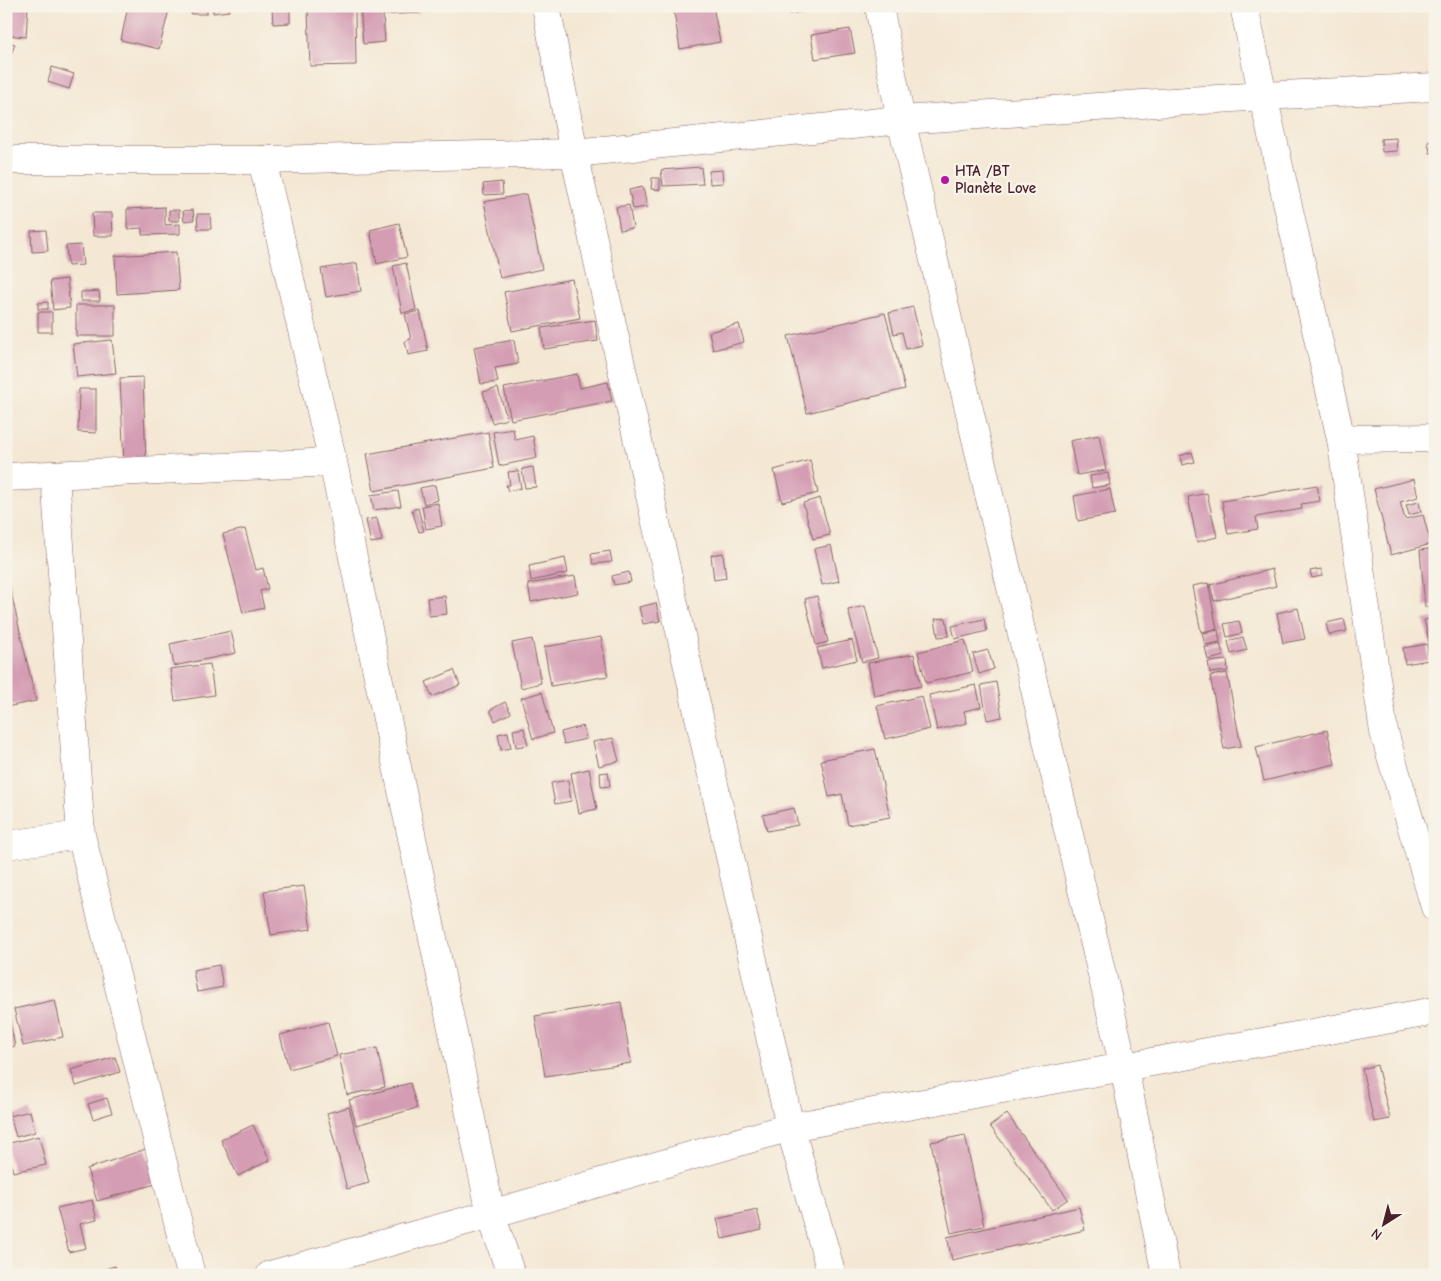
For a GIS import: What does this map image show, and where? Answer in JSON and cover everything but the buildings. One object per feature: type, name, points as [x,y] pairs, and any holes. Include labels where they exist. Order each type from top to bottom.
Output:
[{"type":"street","points":[[546,6],[574,153],[790,1127],[832,1275]]},
{"type":"street","points":[[879,6],[901,120],[1124,1068],[1166,1275]]},
{"type":"street","points":[[1244,6],[1262,96],[1340,439],[1384,732],[1435,907]]},
{"type":"street","points":[[6,160],[262,160],[574,153],[901,120],[1262,96],[1435,87]]},
{"type":"street","points":[[262,160],[334,462],[491,1214],[512,1275]]},
{"type":"street","points":[[1340,439],[1435,438]]},
{"type":"street","points":[[6,478],[334,462]]},
{"type":"street","points":[[55,476],[82,835],[191,1275]]},
{"type":"street","points":[[6,845],[82,835]]},
{"type":"street","points":[[270,1275],[491,1214],[790,1127],[1124,1068],[1435,1010]]},
{"type":"place","name":"HTA /BT Planète Love","points":[[945,180]]}]
